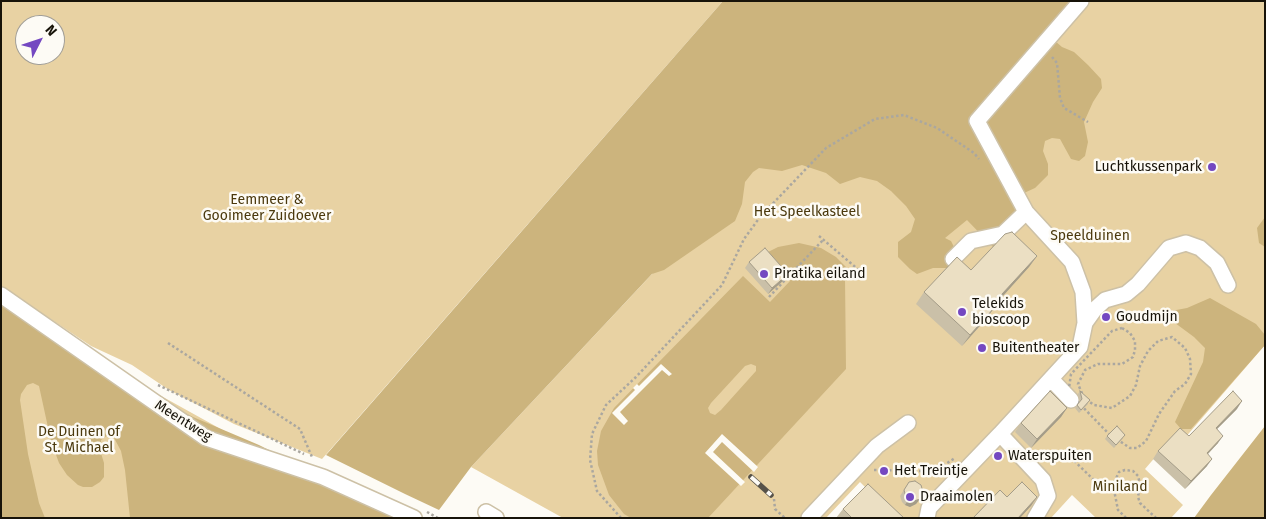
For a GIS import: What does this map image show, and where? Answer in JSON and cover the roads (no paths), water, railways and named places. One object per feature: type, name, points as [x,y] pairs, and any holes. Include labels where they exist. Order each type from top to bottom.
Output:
[{"type":"street","points":[[927,518],[929,508],[1080,348],[1085,323],[1083,292],[1072,262],[1026,212],[977,121],[1081,1]]},
{"type":"street","points":[[952,259],[971,241],[1003,234],[1026,212]]},
{"type":"street","points":[[1085,323],[1095,309],[1105,300],[1126,294],[1138,284],[1169,248],[1186,243],[1200,248],[1216,263],[1228,285]]},
{"type":"street","name":"Meentweg","points":[[1,295],[206,438],[323,477],[420,514]]},
{"type":"street","points":[[1050,379],[1071,400]]},
{"type":"street","points":[[809,518],[877,446],[908,423]]},
{"type":"street","points":[[1000,434],[1044,480],[1048,496],[1035,518]]},
{"type":"railway","points":[[751,477],[771,495]]},
{"type":"place","name":"Luchtkussenpark","points":[[1212,167]]},
{"type":"place","name":"Piratika eiland","points":[[764,274]]},
{"type":"place","name":"Telekids bioscoop","points":[[962,312]]},
{"type":"place","name":"Goudmijn","points":[[1106,317]]},
{"type":"place","name":"Buitentheater","points":[[982,348]]},
{"type":"place","name":"Waterspuiten","points":[[998,456]]},
{"type":"place","name":"Het Treintje","points":[[884,471]]},
{"type":"place","name":"Draaimolen","points":[[910,497]]},
{"type":"park label","name":"Eemmeer & Gooimeer Zuidoever","points":[[267,208]]},
{"type":"park label","name":"Het Speelkasteel","points":[[807,212]]},
{"type":"park label","name":"Speelduinen","points":[[1090,236]]},
{"type":"park label","name":"De Duinen of St. Michael","points":[[79,440]]},
{"type":"park label","name":"Miniland","points":[[1120,487]]}]
